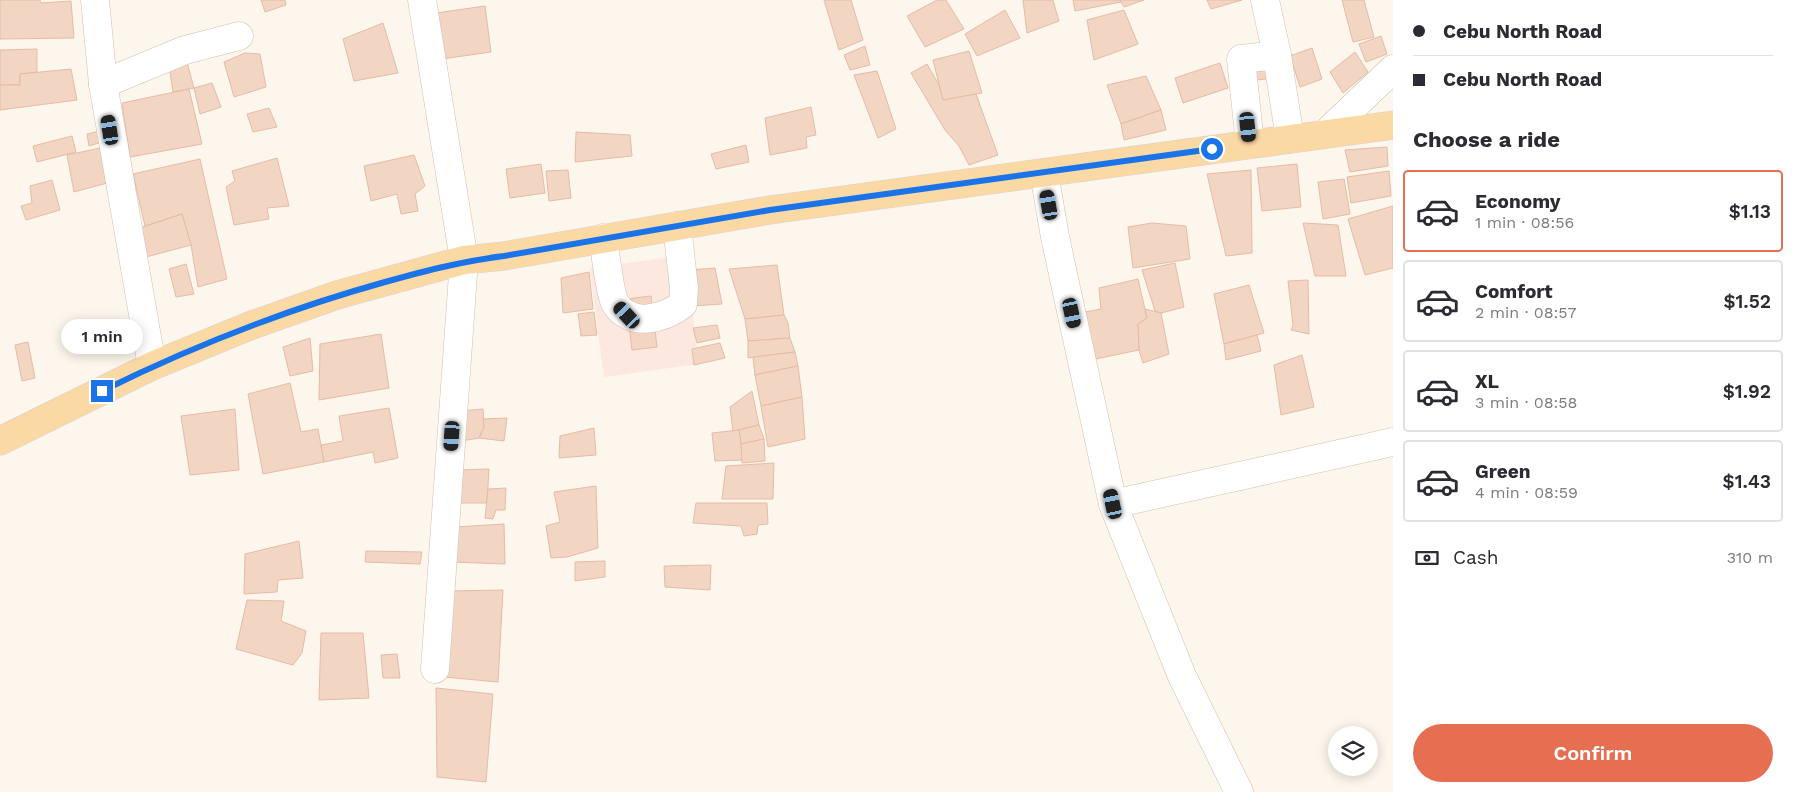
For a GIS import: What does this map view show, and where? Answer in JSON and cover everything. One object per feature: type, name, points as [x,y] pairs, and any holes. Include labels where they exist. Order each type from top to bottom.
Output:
[{"type":"main road","points":[[0,441],[152,366],[252,325],[337,296],[464,260],[770,210],[1393,125]]},
{"type":"street","points":[[95,0],[103,84],[152,366]]},
{"type":"street","points":[[422,0],[464,260],[435,670]]},
{"type":"street","points":[[1265,0],[1277,55],[1290,139]]},
{"type":"street","points":[[103,84],[185,50],[239,36]]},
{"type":"street","points":[[1250,144],[1241,59],[1277,55]]},
{"type":"street","points":[[1326,133],[1393,69]]},
{"type":"street","points":[[1044,173],[1055,237],[1113,504],[1182,676],[1239,792]]},
{"type":"street","points":[[603,238],[615,302],[627,315],[645,319],[671,313],[682,304],[684,288],[677,226]]},
{"type":"street","points":[[1113,504],[1393,442]]},
{"type":"shaded area","points":[[685,255],[699,364],[604,377],[590,268]]},
{"type":"building","points":[[0,0],[40,0],[41,3],[71,1],[74,38],[0,39]]},
{"type":"building","points":[[261,0],[285,0],[286,5],[265,12]]},
{"type":"building","points":[[824,0],[851,0],[863,40],[839,50]]},
{"type":"building","points":[[937,0],[946,0],[964,29],[925,47],[907,16]]},
{"type":"building","points":[[1023,0],[1053,0],[1059,21],[1027,33]]},
{"type":"building","points":[[1073,0],[1120,0],[1121,2],[1075,11]]},
{"type":"building","points":[[1120,0],[1144,0],[1124,7]]},
{"type":"building","points":[[1207,0],[1242,0],[1211,9]]},
{"type":"building","points":[[1342,0],[1364,0],[1374,37],[1353,42]]},
{"type":"building","points":[[485,6],[491,52],[442,59],[429,14]]},
{"type":"building","points":[[1005,10],[1020,38],[977,56],[965,34]]},
{"type":"building","points":[[1124,10],[1138,44],[1094,60],[1087,20]]},
{"type":"building","points":[[383,23],[398,73],[354,81],[343,39]]},
{"type":"building","points":[[1381,36],[1387,54],[1366,62],[1359,44]]},
{"type":"building","points":[[865,46],[870,65],[850,70],[844,55]]},
{"type":"building","points":[[1312,48],[1322,79],[1300,87],[1290,56]]},
{"type":"building","points":[[37,49],[37,72],[20,74],[20,85],[0,85],[0,50]]},
{"type":"building","points":[[969,51],[982,93],[943,100],[933,60]]},
{"type":"building","points":[[1355,52],[1368,72],[1343,93],[1330,72]]},
{"type":"building","points":[[245,53],[260,54],[266,87],[234,97],[224,62]]},
{"type":"building","points":[[185,55],[194,88],[173,92],[168,59]]},
{"type":"building","points":[[1271,60],[1273,78],[1249,81],[1247,63]]},
{"type":"building","points":[[1220,63],[1228,88],[1183,103],[1175,78]]},
{"type":"building","points":[[927,64],[939,85],[943,100],[976,94],[998,155],[969,165],[959,146],[945,130],[911,73]]},
{"type":"building","points":[[71,69],[77,100],[0,110],[0,85],[20,85],[20,74]]},
{"type":"building","points":[[877,71],[896,129],[878,138],[854,75]]},
{"type":"building","points":[[1146,76],[1161,110],[1121,124],[1107,85]]},
{"type":"building","points":[[212,83],[221,107],[200,114],[194,88]]},
{"type":"building","points":[[189,89],[202,144],[130,157],[122,103]]},
{"type":"building","points":[[811,107],[816,135],[806,137],[807,148],[770,155],[765,118]]},
{"type":"building","points":[[269,108],[277,127],[253,132],[247,114]]},
{"type":"building","points":[[1161,110],[1166,130],[1124,140],[1121,124]]},
{"type":"building","points":[[100,131],[102,142],[89,146],[87,134]]},
{"type":"building","points":[[576,132],[630,135],[632,156],[575,162]]},
{"type":"building","points":[[72,136],[76,152],[37,162],[33,146]]},
{"type":"building","points":[[746,145],[749,162],[716,169],[711,154]]},
{"type":"building","points":[[105,147],[111,182],[74,192],[67,155]]},
{"type":"building","points":[[1387,147],[1388,166],[1350,172],[1345,150]]},
{"type":"building","points":[[414,155],[425,186],[415,194],[418,211],[401,214],[397,194],[371,201],[364,166]]},
{"type":"building","points":[[277,158],[289,206],[267,208],[269,219],[234,225],[226,187],[235,181],[232,171]]},
{"type":"building","points":[[200,159],[227,279],[198,287],[191,245],[182,214],[145,226],[133,174]]},
{"type":"building","points":[[541,164],[545,193],[510,198],[506,169]]},
{"type":"building","points":[[1297,164],[1301,207],[1262,211],[1257,168]]},
{"type":"building","points":[[568,170],[571,198],[549,201],[546,171]]},
{"type":"building","points":[[1251,170],[1252,253],[1226,256],[1207,174]]},
{"type":"building","points":[[1389,171],[1391,196],[1351,203],[1347,177]]},
{"type":"building","points":[[1344,179],[1350,214],[1323,219],[1318,182]]},
{"type":"building","points":[[52,180],[60,210],[26,220],[21,206],[32,203],[30,186]]},
{"type":"building","points":[[1393,206],[1393,268],[1365,275],[1348,219]]},
{"type":"building","points":[[182,214],[191,245],[146,257],[140,228]]},
{"type":"building","points":[[1152,223],[1186,226],[1190,259],[1133,268],[1128,227]]},
{"type":"building","points":[[1303,223],[1338,225],[1346,276],[1315,276]]},
{"type":"building","points":[[1175,263],[1184,307],[1161,313],[1155,311],[1142,270]]},
{"type":"building","points":[[186,264],[194,294],[176,297],[169,269]]},
{"type":"building","points":[[777,265],[784,315],[745,319],[729,269]]},
{"type":"building","points":[[715,268],[722,304],[693,306],[690,270]]},
{"type":"building","points":[[589,272],[593,309],[563,313],[561,278]]},
{"type":"building","points":[[1138,279],[1147,318],[1138,324],[1139,350],[1086,361],[1085,312],[1101,309],[1099,288]]},
{"type":"building","points":[[1308,280],[1309,334],[1291,330],[1293,325],[1288,281]]},
{"type":"building","points":[[1249,285],[1264,333],[1224,344],[1214,294]]},
{"type":"building","points":[[651,296],[657,347],[632,350],[626,299]]},
{"type":"building","points":[[1145,309],[1161,313],[1169,354],[1143,363],[1139,350],[1138,324],[1147,318]]},
{"type":"building","points":[[594,312],[597,335],[581,336],[578,314]]},
{"type":"building","points":[[784,315],[788,323],[790,338],[748,341],[745,319]]},
{"type":"building","points":[[717,325],[720,338],[697,343],[693,328]]},
{"type":"building","points":[[381,334],[389,388],[319,400],[320,344]]},
{"type":"building","points":[[1257,335],[1261,351],[1226,360],[1224,344]]},
{"type":"building","points":[[310,338],[313,371],[290,376],[283,347]]},
{"type":"building","points":[[790,338],[795,352],[748,358],[748,341]]},
{"type":"building","points":[[28,342],[35,378],[22,381],[15,345]]},
{"type":"building","points":[[720,343],[725,358],[694,365],[692,349]]},
{"type":"building","points":[[795,352],[798,366],[755,375],[753,357]]},
{"type":"building","points":[[1302,355],[1314,407],[1281,415],[1274,365]]},
{"type":"building","points":[[798,366],[802,397],[761,406],[755,375]]},
{"type":"building","points":[[290,383],[301,432],[318,429],[324,462],[263,474],[248,394]]},
{"type":"building","points":[[752,391],[759,425],[733,431],[730,407]]},
{"type":"building","points":[[802,397],[805,439],[768,447],[761,406]]},
{"type":"building","points":[[389,408],[398,458],[375,463],[373,452],[324,462],[321,445],[343,441],[339,416]]},
{"type":"building","points":[[235,409],[239,470],[190,475],[181,416]]},
{"type":"building","points":[[483,409],[484,427],[479,438],[461,441],[462,411]]},
{"type":"building","points":[[507,418],[504,441],[479,438],[484,427],[483,419]]},
{"type":"building","points":[[759,425],[764,439],[741,444],[739,430]]},
{"type":"building","points":[[594,428],[596,455],[559,458],[560,436]]},
{"type":"building","points":[[739,430],[743,460],[715,461],[712,433]]},
{"type":"building","points":[[764,439],[765,461],[742,463],[741,444]]},
{"type":"building","points":[[774,463],[773,499],[722,499],[726,466]]},
{"type":"building","points":[[489,469],[487,503],[457,503],[460,470]]},
{"type":"building","points":[[596,486],[598,548],[567,557],[551,558],[546,526],[560,522],[554,492]]},
{"type":"building","points":[[506,488],[505,510],[496,510],[493,519],[485,518],[488,489]]},
{"type":"building","points":[[696,503],[767,503],[768,524],[758,525],[757,534],[744,536],[741,526],[693,523]]},
{"type":"building","points":[[504,524],[505,564],[453,562],[456,527]]},
{"type":"building","points":[[299,541],[303,578],[278,580],[277,592],[244,594],[245,554]]},
{"type":"building","points":[[366,551],[422,552],[420,564],[365,562]]},
{"type":"building","points":[[605,561],[605,577],[575,581],[575,562]]},
{"type":"building","points":[[711,565],[710,590],[665,587],[664,566]]},
{"type":"building","points":[[503,590],[498,682],[444,677],[448,591]]},
{"type":"building","points":[[247,600],[284,601],[281,621],[306,631],[302,653],[293,665],[236,649]]},
{"type":"building","points":[[321,633],[363,633],[369,698],[319,700]]},
{"type":"building","points":[[397,654],[400,678],[383,678],[381,655]]},
{"type":"building","points":[[436,688],[493,694],[486,782],[437,777]]},
{"type":"route","points":[[102,391],[152,366],[252,325],[337,296],[464,260],[504,256],[770,210],[1212,149]]}]
